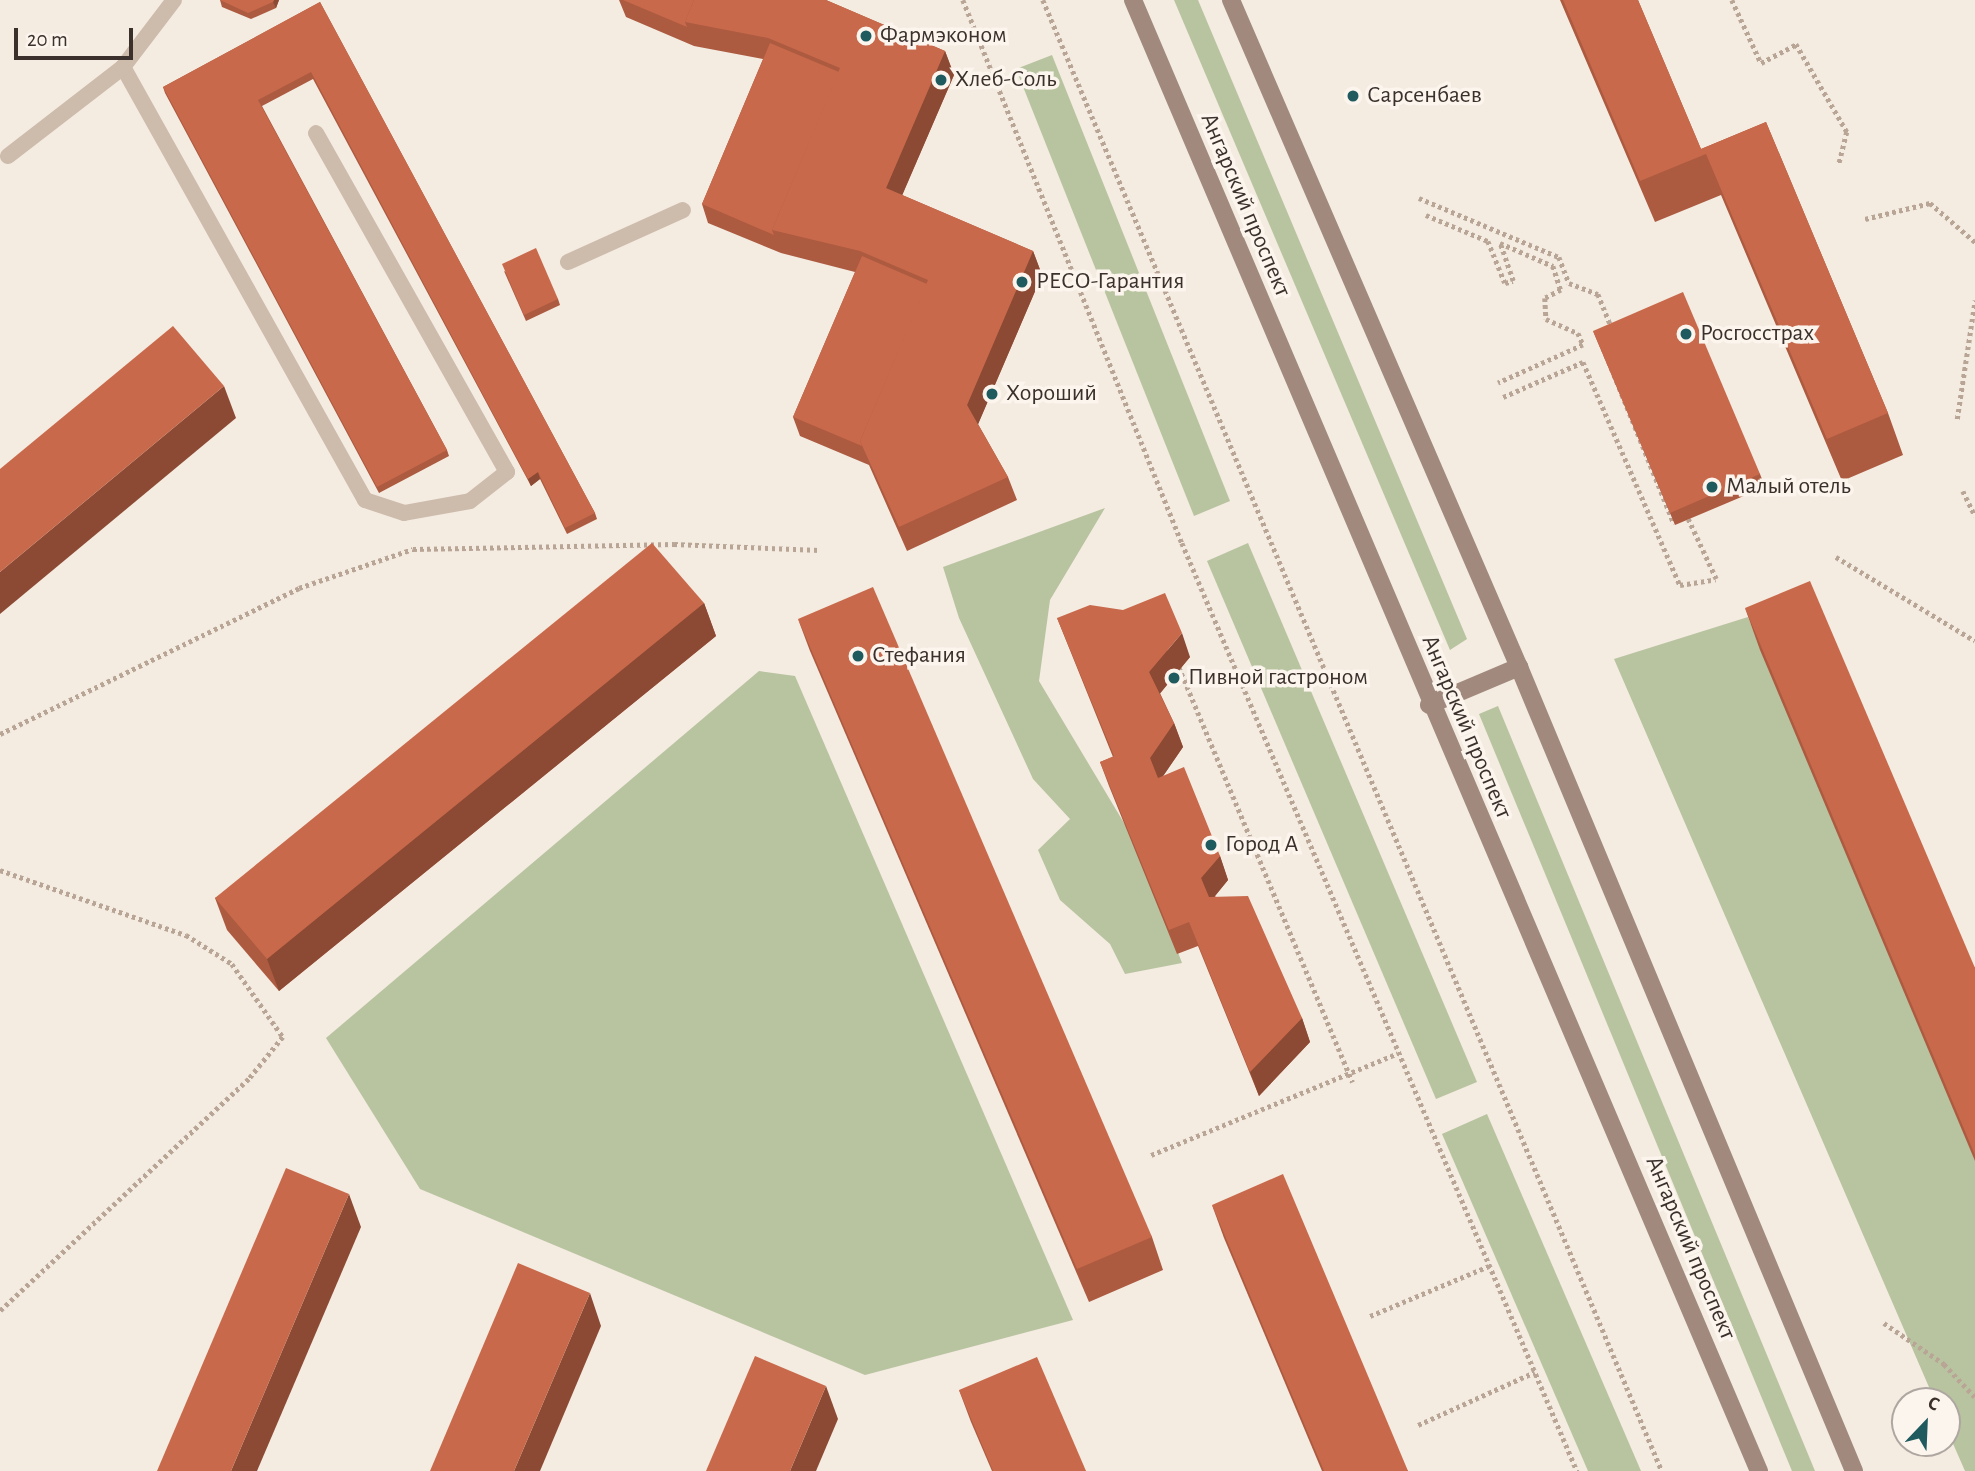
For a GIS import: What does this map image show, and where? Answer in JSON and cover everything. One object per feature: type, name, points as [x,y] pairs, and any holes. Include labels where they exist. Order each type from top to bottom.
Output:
[{"type":"street","name":"Ангарский проспект","points":[[1133,0],[1429,705],[1759,1471]]},
{"type":"street","points":[[1231,0],[1519,667],[1854,1471]]},
{"type":"street","points":[[1429,705],[1519,667]]},
{"type":"lane","points":[[8,156],[123,67],[174,0]]},
{"type":"lane","points":[[123,67],[365,500],[404,513],[470,501],[507,472],[316,133]]},
{"type":"lane","points":[[568,262],[683,211]]},
{"type":"path","points":[[963,0],[1398,1053],[1577,1471]]},
{"type":"path","points":[[1043,0],[1662,1471]]},
{"type":"path","points":[[1732,0],[1761,63],[1796,44],[1847,132],[1839,163]]},
{"type":"path","points":[[1419,198],[1559,257],[1569,283],[1598,294],[1615,336],[1597,343],[1602,356],[1675,525],[1691,518],[1716,579],[1680,585],[1583,362],[1503,397]]},
{"type":"path","points":[[1865,219],[1930,203],[1975,242]]},
{"type":"path","points":[[1426,215],[1488,242],[1505,284],[1513,281],[1500,243],[1553,266],[1561,290],[1545,298],[1546,319],[1578,333],[1583,345],[1497,383]]},
{"type":"path","points":[[1957,419],[1975,300]]},
{"type":"path","points":[[1963,491],[1975,516]]},
{"type":"path","points":[[0,734],[299,588],[413,549],[674,544],[820,550]]},
{"type":"path","points":[[1836,557],[1975,641]]},
{"type":"path","points":[[1173,652],[1353,1082]]},
{"type":"path","points":[[0,870],[186,935],[232,964],[283,1037],[249,1079],[0,1311]]},
{"type":"path","points":[[1151,1155],[1398,1053]]},
{"type":"path","points":[[1370,1316],[1489,1266]]},
{"type":"path","points":[[1884,1323],[1944,1364],[1975,1397]]},
{"type":"path","points":[[1418,1425],[1535,1372]]},
{"type":"green space","points":[[1174,0],[1198,0],[1467,639],[1450,650]]},
{"type":"green space","points":[[1052,55],[1230,501],[1194,516],[1016,69]]},
{"type":"green space","points":[[1105,508],[1050,600],[1039,681],[1139,848],[1182,963],[1125,974],[1110,944],[1060,900],[1038,850],[1070,819],[1033,779],[959,618],[943,567]]},
{"type":"green space","points":[[1248,543],[1477,1082],[1436,1099],[1207,561]]},
{"type":"green space","points":[[1748,617],[1975,1160],[1975,1471],[1965,1471],[1959,1457],[1961,1457],[1961,1387],[1929,1387],[1614,659]]},
{"type":"green space","points":[[759,671],[795,676],[1073,1320],[865,1375],[420,1189],[326,1038]]},
{"type":"green space","points":[[1498,706],[1815,1471],[1792,1471],[1479,714]]},
{"type":"green space","points":[[1487,1114],[1641,1471],[1588,1471],[1442,1134]]},
{"type":"building","points":[[220,0],[274,0],[248,13]]},
{"type":"building","points":[[623,0],[694,0],[685,22],[687,27]]},
{"type":"building","points":[[694,0],[826,0],[945,51],[886,188],[1033,251],[967,405],[1008,477],[899,527],[860,441],[928,280],[860,251],[772,230],[840,68],[768,38],[685,22]]},
{"type":"building","points":[[1563,0],[1638,0],[1701,149],[1766,122],[1888,413],[1827,439],[1706,154],[1640,181]]},
{"type":"building","points":[[320,2],[595,513],[565,528],[538,472],[528,479],[311,72],[258,100],[447,450],[377,487],[163,87]]},
{"type":"building","points":[[770,43],[839,72],[772,230],[774,235],[702,204]]},
{"type":"building","points":[[536,248],[558,299],[524,315],[502,264]]},
{"type":"building","points":[[862,256],[927,284],[860,441],[862,446],[793,417]]},
{"type":"building","points":[[1683,292],[1760,474],[1670,513],[1593,331]]},
{"type":"building","points":[[173,326],[224,386],[0,572],[0,469]]},
{"type":"building","points":[[652,543],[704,603],[267,959],[215,898]]},
{"type":"building","points":[[1810,581],[1975,968],[1975,1155],[1745,608]]},
{"type":"building","points":[[873,587],[1152,1237],[1077,1269],[798,619]]},
{"type":"building","points":[[1165,593],[1182,633],[1149,672],[1174,723],[1150,758],[1158,778],[1184,767],[1220,856],[1201,878],[1209,897],[1248,896],[1302,1018],[1250,1072],[1189,922],[1169,930],[1100,762],[1114,756],[1057,618],[1090,605],[1123,610]]},
{"type":"building","points":[[286,1168],[349,1194],[231,1471],[157,1471]]},
{"type":"building","points":[[1283,1174],[1408,1471],[1324,1471],[1212,1205]]},
{"type":"building","points":[[518,1263],[590,1293],[514,1471],[430,1471]]},
{"type":"building","points":[[755,1356],[826,1386],[790,1471],[706,1471]]},
{"type":"building","points":[[1037,1357],[1086,1471],[993,1471],[959,1390]]},
{"type":"place","name":"Фармэконом","points":[[866,36]]},
{"type":"place","name":"Хлеб-Соль","points":[[941,80]]},
{"type":"place","name":"Сарсенбаев","points":[[1353,96]]},
{"type":"place","name":"РЕСО-Гарантия","points":[[1022,282]]},
{"type":"place","name":"Росгосстрах","points":[[1686,334]]},
{"type":"place","name":"Хороший","points":[[992,394]]},
{"type":"place","name":"Малый отель","points":[[1712,487]]},
{"type":"place","name":"Стефания","points":[[858,656]]},
{"type":"place","name":"Пивной гастроном","points":[[1174,678]]},
{"type":"place","name":"Город А","points":[[1211,845]]}]
